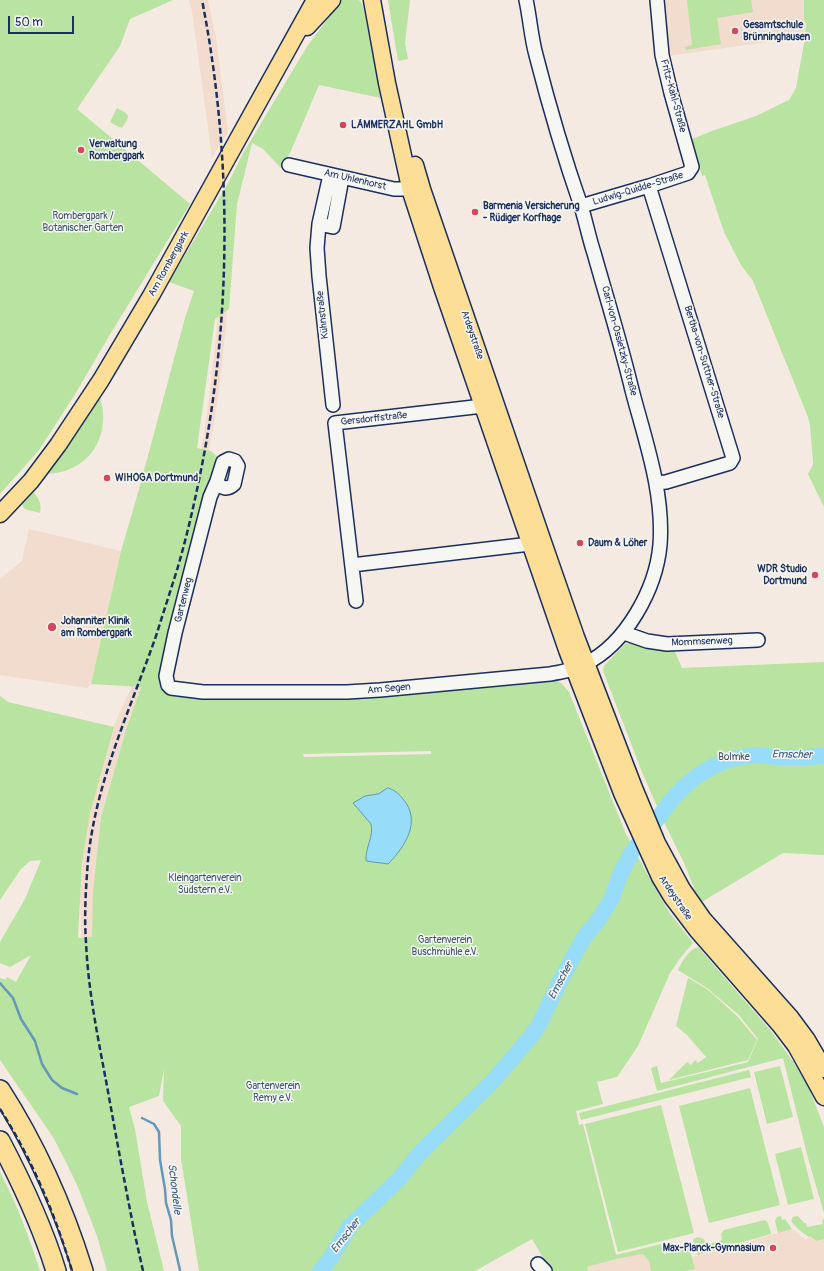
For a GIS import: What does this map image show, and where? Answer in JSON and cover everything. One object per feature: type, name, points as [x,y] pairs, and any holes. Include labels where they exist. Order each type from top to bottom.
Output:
[{"type":"highway","points":[[0,1090],[34,1148],[52,1185],[83,1271]]},
{"type":"highway","points":[[0,1141],[36,1215],[56,1271]]},
{"type":"main road","name":"Am Rombergpark","points":[[0,514],[31,480],[54,451],[101,380],[152,294],[315,0]]},
{"type":"main road","points":[[292,42],[332,0]]},
{"type":"main road","name":"Ardeystraße","points":[[374,2],[388,90],[416,187],[442,287],[530,544],[580,666]]},
{"type":"main road","name":"Ardeystraße","points":[[416,187],[538,528],[580,666],[622,793],[639,818],[653,849],[660,877],[684,913],[780,1025],[796,1046],[814,1076],[824,1098]]},
{"type":"main road","name":"Ardeystraße","points":[[653,849],[703,919],[790,1017],[807,1040],[824,1069]]},
{"type":"street","name":"Carl-von-Ossietzky-Straße","points":[[526,0],[536,54],[617,331],[656,483],[660,518],[660,546],[656,565],[643,603],[624,633],[608,648],[580,666]]},
{"type":"street","name":"Fritz-Kahl-Straße","points":[[657,0],[662,55],[692,167]]},
{"type":"street","name":"Am Uhlenhorst","points":[[289,165],[394,189],[416,187]]},
{"type":"street","name":"Ludwig-Quidde-Straße","points":[[581,206],[688,173],[692,167]]},
{"type":"street","name":"Kühnstraße","points":[[333,406],[317,248],[319,224],[332,226],[336,176]]},
{"type":"street","name":"Bertha-von-Suttner-Straße","points":[[649,186],[734,458],[730,463],[666,482],[656,483]]},
{"type":"street","name":"Gersdorffstraße","points":[[356,601],[335,423],[483,406]]},
{"type":"street","name":"Gartenweg","points":[[203,692],[171,688],[168,685],[166,676],[210,497],[217,481]]},
{"type":"street","points":[[352,565],[530,544]]},
{"type":"street","name":"Mommsenweg","points":[[624,633],[647,641],[667,644],[758,640]]},
{"type":"street","name":"Am Segen","points":[[203,692],[305,693],[380,690],[550,674],[580,666]]},
{"type":"shaded area","points":[[189,0],[208,0],[216,37],[228,132],[212,158],[192,11]]},
{"type":"shaded area","name":"Gesamtschule Brünninghausen","points":[[662,0],[807,0],[804,37],[668,56]]},
{"type":"shaded area","points":[[230,249],[226,327],[218,398],[205,472],[158,639],[126,730],[101,817],[97,855],[137,1228],[82,952],[80,900],[82,861],[94,794],[113,727],[143,662],[201,451],[211,385],[219,300]]},
{"type":"shaded area","name":"Johanniter Klinik am Rombergpark","points":[[29,529],[121,551],[91,684],[87,688],[0,675],[0,579],[22,561]]},
{"type":"shaded area","name":"Max-Planck-Gymnasium","points":[[792,1229],[806,1240],[810,1236],[816,1241],[824,1239],[824,1271],[685,1271],[695,1269],[692,1257]]},
{"type":"shaded area","name":"Max-Planck-Gymnasium","points":[[644,1254],[649,1261],[651,1271],[588,1271],[587,1267],[616,1259]]},
{"type":"green space","name":"Rombergpark / Botanischer Garten","points":[[0,0],[173,0],[130,19],[120,46],[77,109],[190,204],[74,396],[39,450],[0,494]]},
{"type":"green space","points":[[342,0],[359,0],[363,5],[381,98],[319,85],[290,153],[281,168],[263,149],[252,143],[237,204],[229,309],[215,319],[197,448],[211,451],[219,459],[167,652],[173,692],[556,680],[562,684],[569,692],[625,832],[669,912],[693,943],[670,973],[638,1046],[617,1077],[597,1082],[603,1104],[576,1111],[579,1125],[583,1124],[616,1255],[661,1244],[664,1254],[689,1247],[695,1269],[685,1271],[651,1271],[649,1261],[643,1254],[616,1259],[587,1267],[588,1271],[551,1271],[532,1239],[475,1271],[199,1271],[181,1159],[181,1126],[163,1101],[164,1069],[159,1096],[129,1107],[135,1129],[147,1202],[164,1271],[107,1271],[97,1236],[78,1187],[66,1162],[53,1137],[0,1060],[0,978],[6,980],[7,977],[16,982],[31,955],[10,967],[0,963],[0,942],[25,899],[41,860],[30,861],[21,869],[0,900],[0,696],[8,702],[114,727],[90,813],[82,862],[78,938],[92,937],[93,892],[101,817],[126,730],[141,687],[91,684],[121,551],[185,318],[194,291],[169,282],[230,180],[242,155],[308,45]],"holes":[[[431,751],[431,754],[304,757],[303,754]]]},
{"type":"green space","points":[[388,0],[410,0],[405,43],[408,59],[398,61]]},
{"type":"green space","points":[[687,0],[751,0],[753,12],[717,18],[721,44],[686,50],[685,47],[692,45]]},
{"type":"green space","points":[[804,0],[824,0],[824,507],[808,474],[813,462],[808,417],[753,281],[741,265],[724,232],[705,175],[702,176],[692,139],[756,116],[789,100],[796,88],[805,38],[806,19],[805,24]]},
{"type":"green space","points":[[117,108],[126,113],[128,116],[122,128],[110,122]]},
{"type":"green space","points":[[100,398],[103,418],[102,428],[100,438],[89,456],[72,468],[48,474]]},
{"type":"green space","points":[[33,492],[40,501],[40,513],[25,509],[22,505]]},
{"type":"green space","name":"Bolmke","points":[[631,641],[672,645],[682,668],[824,662],[824,855],[783,853],[700,903],[684,863],[642,772],[603,670],[604,666],[626,643],[628,644]]},
{"type":"green space","points":[[698,947],[771,1031],[797,1067],[810,1091],[824,1127],[824,1213],[808,1158],[783,1058],[657,1091],[651,1068],[657,1066],[661,1083],[748,1062],[758,1039],[739,1015],[707,988],[678,970],[688,953]]},
{"type":"green space","points":[[688,978],[707,989],[738,1017],[757,1040],[748,1060],[669,1080],[687,1062],[691,1065],[695,1060],[698,1063],[706,1057],[687,1035],[676,1026]]},
{"type":"green space","points":[[780,1066],[793,1117],[767,1124],[754,1072]]},
{"type":"green space","points":[[749,1070],[751,1077],[581,1120],[579,1113]]},
{"type":"green space","points":[[750,1088],[780,1205],[709,1223],[679,1106]]},
{"type":"green space","points":[[661,1105],[694,1233],[618,1252],[585,1124]]},
{"type":"green space","points":[[801,1147],[814,1199],[788,1205],[775,1154]]},
{"type":"green space","points":[[0,1172],[12,1196],[32,1246],[40,1271],[0,1271]]},
{"type":"green space","points":[[781,1216],[782,1220],[785,1219],[792,1229],[778,1233],[775,1221],[777,1217]]},
{"type":"green space","points":[[798,1216],[804,1223],[806,1223],[807,1227],[823,1224],[822,1221],[824,1218],[824,1239],[816,1241],[799,1230],[791,1221],[793,1217]]},
{"type":"green space","points":[[765,1220],[768,1223],[771,1234],[697,1255],[693,1239],[698,1237],[704,1239],[706,1245],[722,1240],[721,1234],[724,1230]]},
{"type":"water","points":[[388,788],[398,794],[409,807],[411,825],[409,833],[400,850],[388,864],[366,861],[372,829],[371,824],[353,803],[365,796],[378,794]]},
{"type":"waterway","name":"Emscher","points":[[320,1271],[330,1259],[350,1226],[399,1179],[419,1154],[493,1081],[532,1035],[539,1025],[558,985],[583,939],[599,919],[612,898],[620,875],[632,852],[674,797],[700,774],[731,759],[753,755],[778,757],[824,756]]},
{"type":"waterway","name":"Schondelle","points":[[0,983],[13,998],[21,1019],[35,1041],[42,1064],[52,1080],[62,1088],[77,1094]]},
{"type":"waterway","name":"Schondelle","points":[[142,1118],[154,1124],[159,1132],[160,1160],[166,1203],[171,1220],[172,1236],[180,1270]]},
{"type":"railway","points":[[143,1271],[124,1179],[91,996],[85,932],[85,911],[88,860],[98,802],[115,746],[156,636],[177,570],[197,492],[212,407],[219,349],[223,291],[223,174],[219,116],[212,58],[202,0]]},
{"type":"railway","points":[[0,1109],[12,1128],[42,1187],[72,1271]]},
{"type":"place","name":"Gesamtschule Brünninghausen","points":[[735,31]]},
{"type":"place","name":"LÄMMERZAHL GmbH","points":[[343,125]]},
{"type":"place","name":"Verwaltung Rombergpark","points":[[81,150]]},
{"type":"place","name":"Barmenia Versicherung - Rüdiger Korfhage","points":[[475,212]]},
{"type":"place","name":"WIHOGA Dortmund","points":[[107,478]]},
{"type":"place","name":"Daum & Löher","points":[[580,543]]},
{"type":"place","name":"WDR Studio Dortmund","points":[[815,575]]},
{"type":"place","name":"Johanniter Klinik am Rombergpark","points":[[52,627]]},
{"type":"place","name":"Max-Planck-Gymnasium","points":[[773,1248]]},
{"type":"park label","name":"Kleingartenverein Südstern e.V.","points":[[205,884]]},
{"type":"park label","name":"Gartenverein Buschmühle e.V.","points":[[445,946]]},
{"type":"park label","name":"Gartenverein Remy e.V.","points":[[273,1092]]}]
